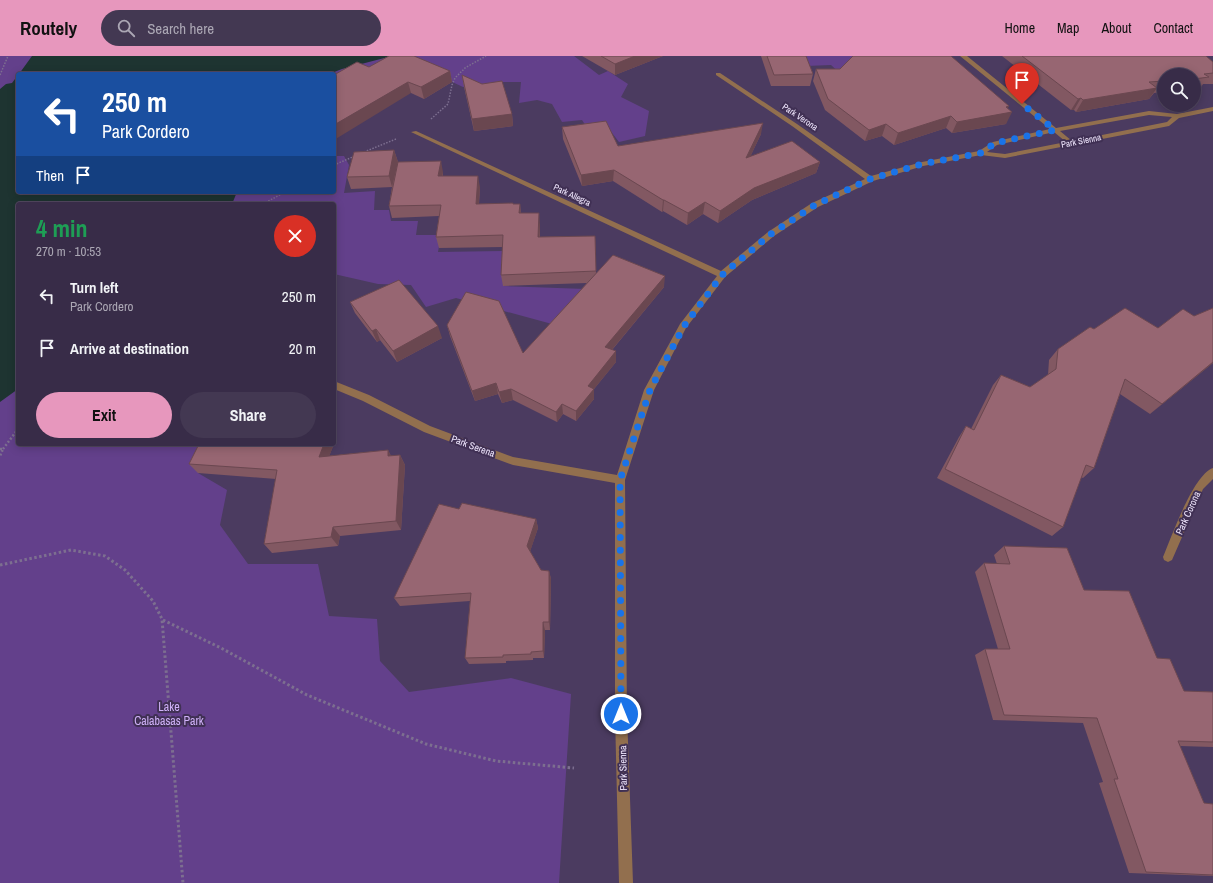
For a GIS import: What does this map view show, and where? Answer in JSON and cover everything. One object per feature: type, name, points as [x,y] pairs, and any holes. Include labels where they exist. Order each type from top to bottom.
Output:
[{"type":"street","points":[[963,56],[1071,143]]},
{"type":"street","name":"Park Verona","points":[[718,74],[757,98],[811,135],[870,179]]},
{"type":"street","name":"Park Sienna","points":[[981,153],[995,143],[1055,130],[1149,113],[1177,116],[1213,109]]},
{"type":"street","name":"Park Sienna","points":[[626,883],[621,714],[620,480],[650,390],[684,326],[722,275],[771,234],[815,205],[870,179],[922,164],[981,153],[1005,156],[1169,124],[1177,116]]},
{"type":"street","name":"Park Allegra","points":[[414,132],[722,275]]},
{"type":"street","name":"Park Serena","points":[[336,386],[366,398],[427,429],[513,461],[620,480]]},
{"type":"street","name":"Park Corona","points":[[1168,557],[1200,486],[1213,472]]},
{"type":"path","points":[[0,75],[8,56]]},
{"type":"path","points":[[336,164],[414,132],[447,107],[450,99],[450,87],[455,78],[466,68],[486,56]]},
{"type":"path","points":[[267,202],[281,194]]},
{"type":"path","points":[[0,456],[2,449],[16,432]]},
{"type":"path","points":[[0,565],[71,550],[105,556],[125,570],[153,601],[162,620],[183,883]]},
{"type":"path","points":[[162,620],[222,648],[307,694],[426,744],[496,761],[574,768]]},
{"type":"green space","name":"Lake Calabasas Park","points":[[0,56],[574,56],[599,75],[608,71],[628,84],[621,97],[649,111],[645,136],[619,142],[609,129],[590,132],[582,120],[562,122],[552,104],[537,100],[519,103],[521,82],[504,82],[463,87],[405,60],[336,81],[336,72],[16,72],[16,194],[336,194],[336,156],[344,156],[349,165],[344,193],[375,191],[374,210],[389,210],[391,221],[418,221],[416,235],[441,235],[438,252],[503,251],[503,286],[586,289],[552,324],[456,298],[426,307],[411,285],[378,284],[336,274],[336,202],[16,202],[16,446],[204,446],[198,473],[227,490],[220,525],[248,564],[318,564],[329,616],[377,619],[380,661],[409,692],[511,678],[571,694],[559,883],[0,883]]},
{"type":"green space","points":[[799,56],[865,56],[844,77],[831,65],[806,66]]},
{"type":"shaded area","points":[[32,56],[392,56],[334,72],[20,72]]},
{"type":"shaded area","points":[[16,78],[16,194],[236,194],[233,202],[16,202],[16,390],[0,402],[0,89],[6,84],[12,83]]},
{"type":"building","points":[[389,56],[414,56],[450,71],[421,87],[408,82],[336,124],[336,74],[357,62],[369,67]]},
{"type":"building","points":[[601,56],[635,56],[615,64]]},
{"type":"building","points":[[767,56],[806,56],[813,74],[774,75]]},
{"type":"building","points":[[853,56],[951,56],[1009,106],[1006,107],[1012,112],[957,122],[951,116],[898,133],[886,124],[869,130],[828,99],[816,69],[840,69]]},
{"type":"building","points":[[1022,56],[1206,56],[1213,62],[1213,73],[1204,74],[1209,77],[1201,78],[1201,68],[1157,68],[1157,81],[1149,82],[1157,88],[1083,100],[1081,98],[1078,99]]},
{"type":"building","points":[[462,75],[482,84],[502,81],[512,114],[472,119]]},
{"type":"building","points":[[606,121],[618,146],[763,123],[746,158],[792,141],[820,162],[754,188],[720,211],[705,202],[688,213],[663,200],[614,170],[581,175],[562,127]]},
{"type":"building","points":[[394,150],[389,176],[347,177],[354,152]]},
{"type":"building","points":[[441,161],[438,176],[478,176],[476,204],[520,204],[519,213],[539,213],[538,237],[595,236],[596,271],[501,275],[503,235],[436,237],[441,205],[389,206],[398,162]]},
{"type":"building","points":[[613,255],[665,276],[605,347],[616,351],[588,386],[594,389],[576,411],[562,404],[556,412],[511,389],[499,392],[496,383],[472,391],[447,325],[466,292],[499,301],[523,353]]},
{"type":"building","points":[[399,280],[438,326],[393,351],[376,329],[372,331],[350,302]]},
{"type":"building","points":[[1125,308],[1158,328],[1183,309],[1194,316],[1213,308],[1213,362],[1162,404],[1125,379],[1094,468],[1086,465],[1063,527],[945,469],[966,426],[974,430],[1001,375],[1030,387],[1056,369],[1058,349],[1090,327],[1094,329]]},
{"type":"building","points":[[198,446],[323,446],[319,457],[388,450],[388,456],[400,455],[396,521],[333,527],[331,537],[264,544],[277,470],[189,464]]},
{"type":"building","points":[[462,503],[536,519],[527,546],[541,570],[549,571],[549,622],[543,622],[543,651],[531,652],[531,654],[503,655],[503,657],[465,658],[471,593],[394,598],[439,504],[459,509]]},
{"type":"building","points":[[1004,546],[1067,548],[1084,590],[1129,591],[1157,658],[1170,659],[1184,691],[1213,692],[1213,742],[1178,741],[1204,803],[1213,804],[1213,875],[1146,872],[1114,779],[1118,779],[1097,718],[1004,715],[985,649],[1010,649],[984,563],[1010,564]]},
{"type":"route","points":[[621,714],[620,480],[650,390],[684,326],[722,275],[771,234],[815,205],[870,179],[922,164],[981,153],[995,143],[1055,130],[1022,104]]}]
